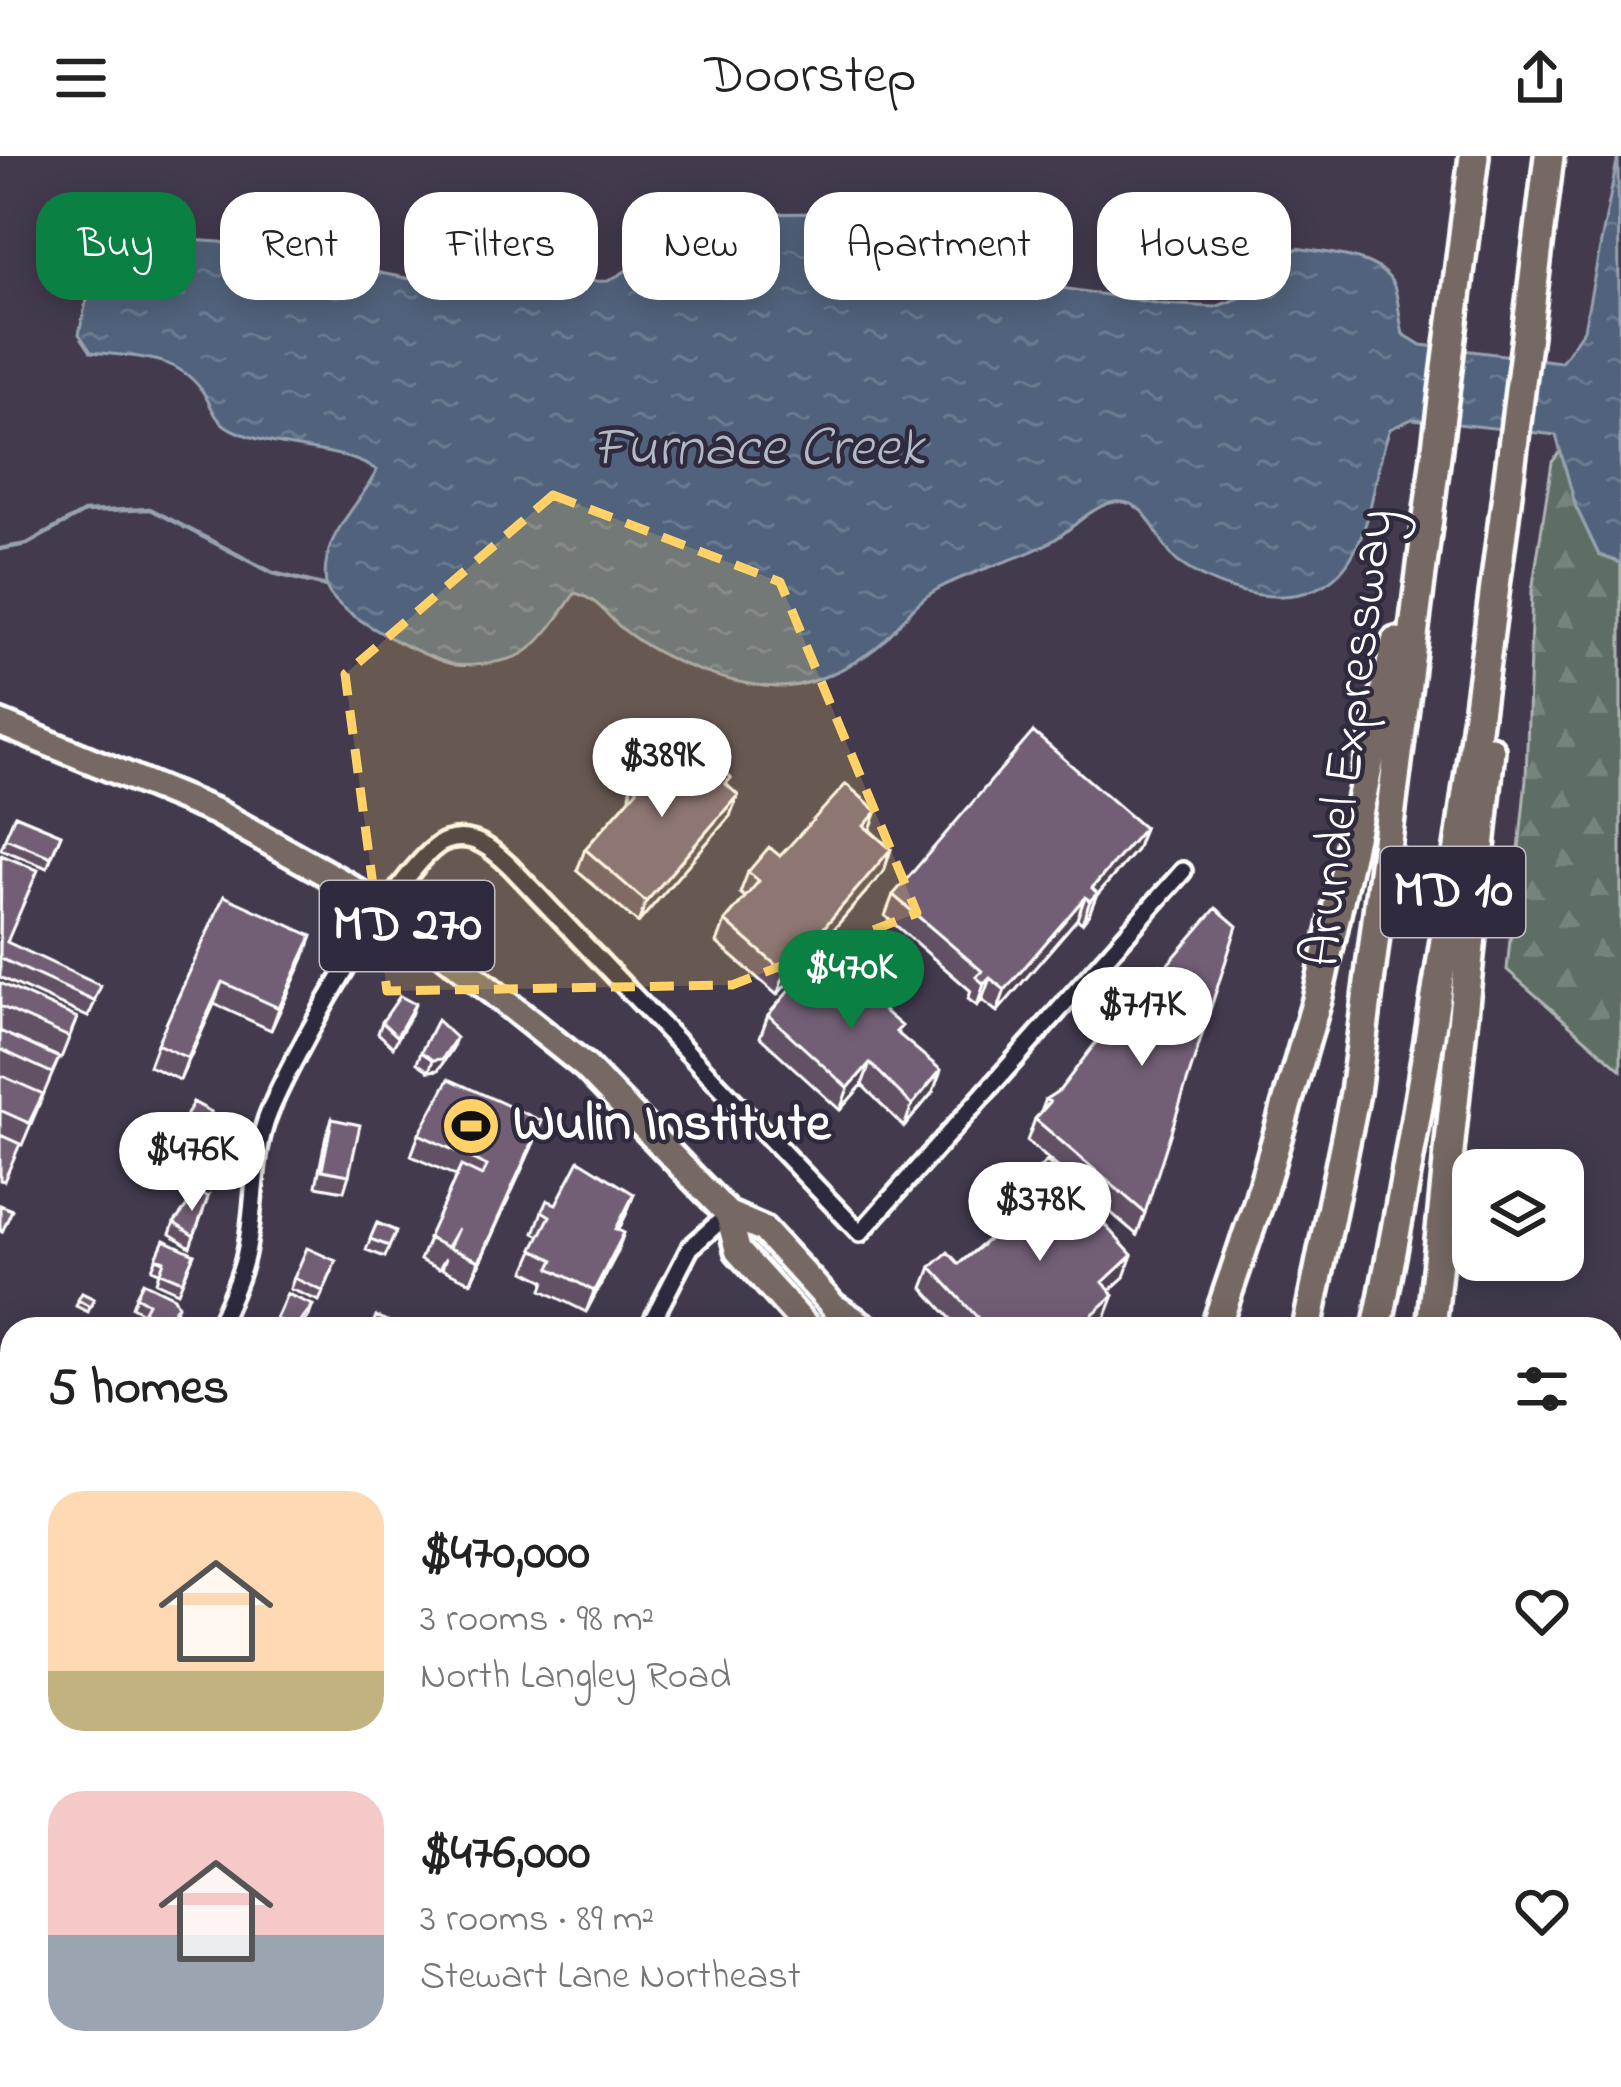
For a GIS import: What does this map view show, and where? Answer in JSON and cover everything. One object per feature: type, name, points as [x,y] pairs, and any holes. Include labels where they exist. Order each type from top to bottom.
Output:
[{"type":"highway","name":"Arundel Expressway","points":[[1309,1317],[1354,1093],[1474,156]]},
{"type":"highway","name":"MD 10","points":[[1379,1317],[1424,1093],[1514,453],[1549,156]]},
{"type":"highway","points":[[1431,1317],[1483,825],[1514,453]]},
{"type":"highway","points":[[1217,1317],[1257,1207],[1317,1000],[1432,480]]},
{"type":"main road","name":"MD 270","points":[[0,723],[216,812],[384,910],[559,1043],[728,1214],[763,1229],[843,1317]]},
{"type":"main road","name":"MD 270","points":[[728,1214],[738,1251],[798,1317]]},
{"type":"street","points":[[222,1317],[245,1260],[256,1162],[279,1088],[384,910],[424,854],[443,841],[465,838],[488,845],[860,1233],[1183,871]]},
{"type":"street","points":[[654,1317],[690,1248],[728,1214]]},
{"type":"highlighted area","points":[[553,495],[780,582],[917,913],[732,985],[387,991],[345,674]]},
{"type":"green space","points":[[1563,448],[1576,507],[1599,555],[1621,563],[1621,1070],[1507,970],[1526,779],[1532,591],[1552,462]]},
{"type":"water","name":"Furnace Creek","points":[[1618,156],[1621,563],[1599,555],[1576,507],[1556,435],[1412,419],[1390,429],[1364,528],[1350,559],[1334,578],[1314,590],[1268,596],[1197,574],[1171,555],[1137,507],[1115,502],[1091,512],[1040,548],[936,590],[867,654],[803,684],[777,687],[737,682],[676,661],[575,593],[543,636],[514,658],[456,665],[404,645],[344,608],[326,585],[325,568],[334,537],[377,470],[343,456],[235,431],[222,423],[201,389],[178,369],[151,359],[91,352],[79,334],[88,300],[196,300],[196,240],[220,242],[220,300],[380,300],[380,273],[404,278],[404,300],[598,300],[598,281],[622,273],[622,300],[780,300],[780,214],[804,213],[804,300],[1073,300],[1073,290],[1097,294],[1097,300],[1215,307],[1234,300],[1291,300],[1291,252],[1298,248],[1377,267],[1396,291],[1403,334],[1421,345],[1561,362],[1584,329]]},
{"type":"building","points":[[1033,732],[1144,828],[1092,888],[1097,893],[1090,901],[1085,897],[1005,990],[990,978],[984,984],[976,977],[982,971],[893,895]]},
{"type":"building","points":[[677,742],[715,775],[720,768],[731,778],[726,784],[738,795],[646,902],[585,849],[637,790],[639,754],[663,758]]},
{"type":"building","points":[[846,784],[877,811],[864,826],[891,849],[785,973],[725,921],[759,881],[748,872],[769,847],[780,856]]},
{"type":"building","points":[[15,815],[61,834],[51,857],[5,838]]},
{"type":"building","points":[[1,855],[38,870],[7,942],[101,986],[94,1001],[0,958]]},
{"type":"building","points":[[224,896],[312,936],[279,1008],[222,982],[188,1058],[157,1044]]},
{"type":"building","points":[[1216,908],[1237,926],[1145,1213],[1035,1119],[1050,1102],[1046,1099],[1060,1090],[1103,1033],[1112,1029],[1108,1026],[1156,979],[1152,976],[1159,967],[1162,971]]},
{"type":"building","points":[[819,956],[902,1026],[896,1032],[941,1070],[912,1105],[870,1063],[848,1088],[768,1015]]},
{"type":"building","points":[[0,983],[77,1018],[69,1037],[0,1006]]},
{"type":"building","points":[[400,996],[415,1004],[397,1036],[382,1022]]},
{"type":"building","points":[[437,1020],[456,1038],[442,1059],[433,1060],[421,1052]]},
{"type":"building","points":[[0,1031],[59,1058],[52,1073],[0,1049]]},
{"type":"building","points":[[0,1075],[43,1094],[29,1123],[0,1110]]},
{"type":"building","points":[[449,1079],[542,1121],[479,1261],[449,1248],[458,1228],[447,1247],[428,1238],[461,1166],[482,1176],[487,1166],[419,1134]]},
{"type":"building","points":[[193,1102],[211,1112],[201,1134],[182,1125]]},
{"type":"building","points":[[332,1119],[360,1125],[349,1175],[322,1170]]},
{"type":"building","points":[[0,1135],[20,1144],[4,1181],[0,1180]]},
{"type":"building","points":[[579,1160],[634,1194],[616,1229],[624,1233],[594,1291],[550,1268],[554,1260],[533,1249],[550,1216],[542,1211],[547,1200],[556,1204]]},
{"type":"building","points":[[1047,1161],[1132,1255],[1103,1282],[1114,1295],[1089,1317],[977,1317],[931,1267],[948,1252],[959,1264],[1031,1204],[1042,1193],[1028,1178]]},
{"type":"building","points":[[198,1192],[208,1197],[194,1236],[174,1223]]},
{"type":"building","points":[[0,1205],[12,1210],[2,1232],[0,1231]]},
{"type":"building","points":[[377,1223],[396,1231],[389,1246],[370,1239]]},
{"type":"building","points":[[164,1240],[194,1254],[182,1281],[160,1272],[164,1261],[156,1258]]},
{"type":"building","points":[[307,1248],[336,1261],[323,1291],[294,1278]]},
{"type":"building","points":[[143,1282],[174,1297],[178,1305],[169,1317],[141,1317],[148,1303],[136,1296]]},
{"type":"building","points":[[82,1293],[94,1299],[90,1307],[78,1300]]},
{"type":"building","points":[[287,1294],[313,1305],[304,1317],[277,1317]]},
{"type":"waterway","points":[[0,549],[27,544],[84,512],[150,509],[273,573],[326,586]]},
{"type":"place","name":"Wulin Institute","points":[[471,1126]]}]
